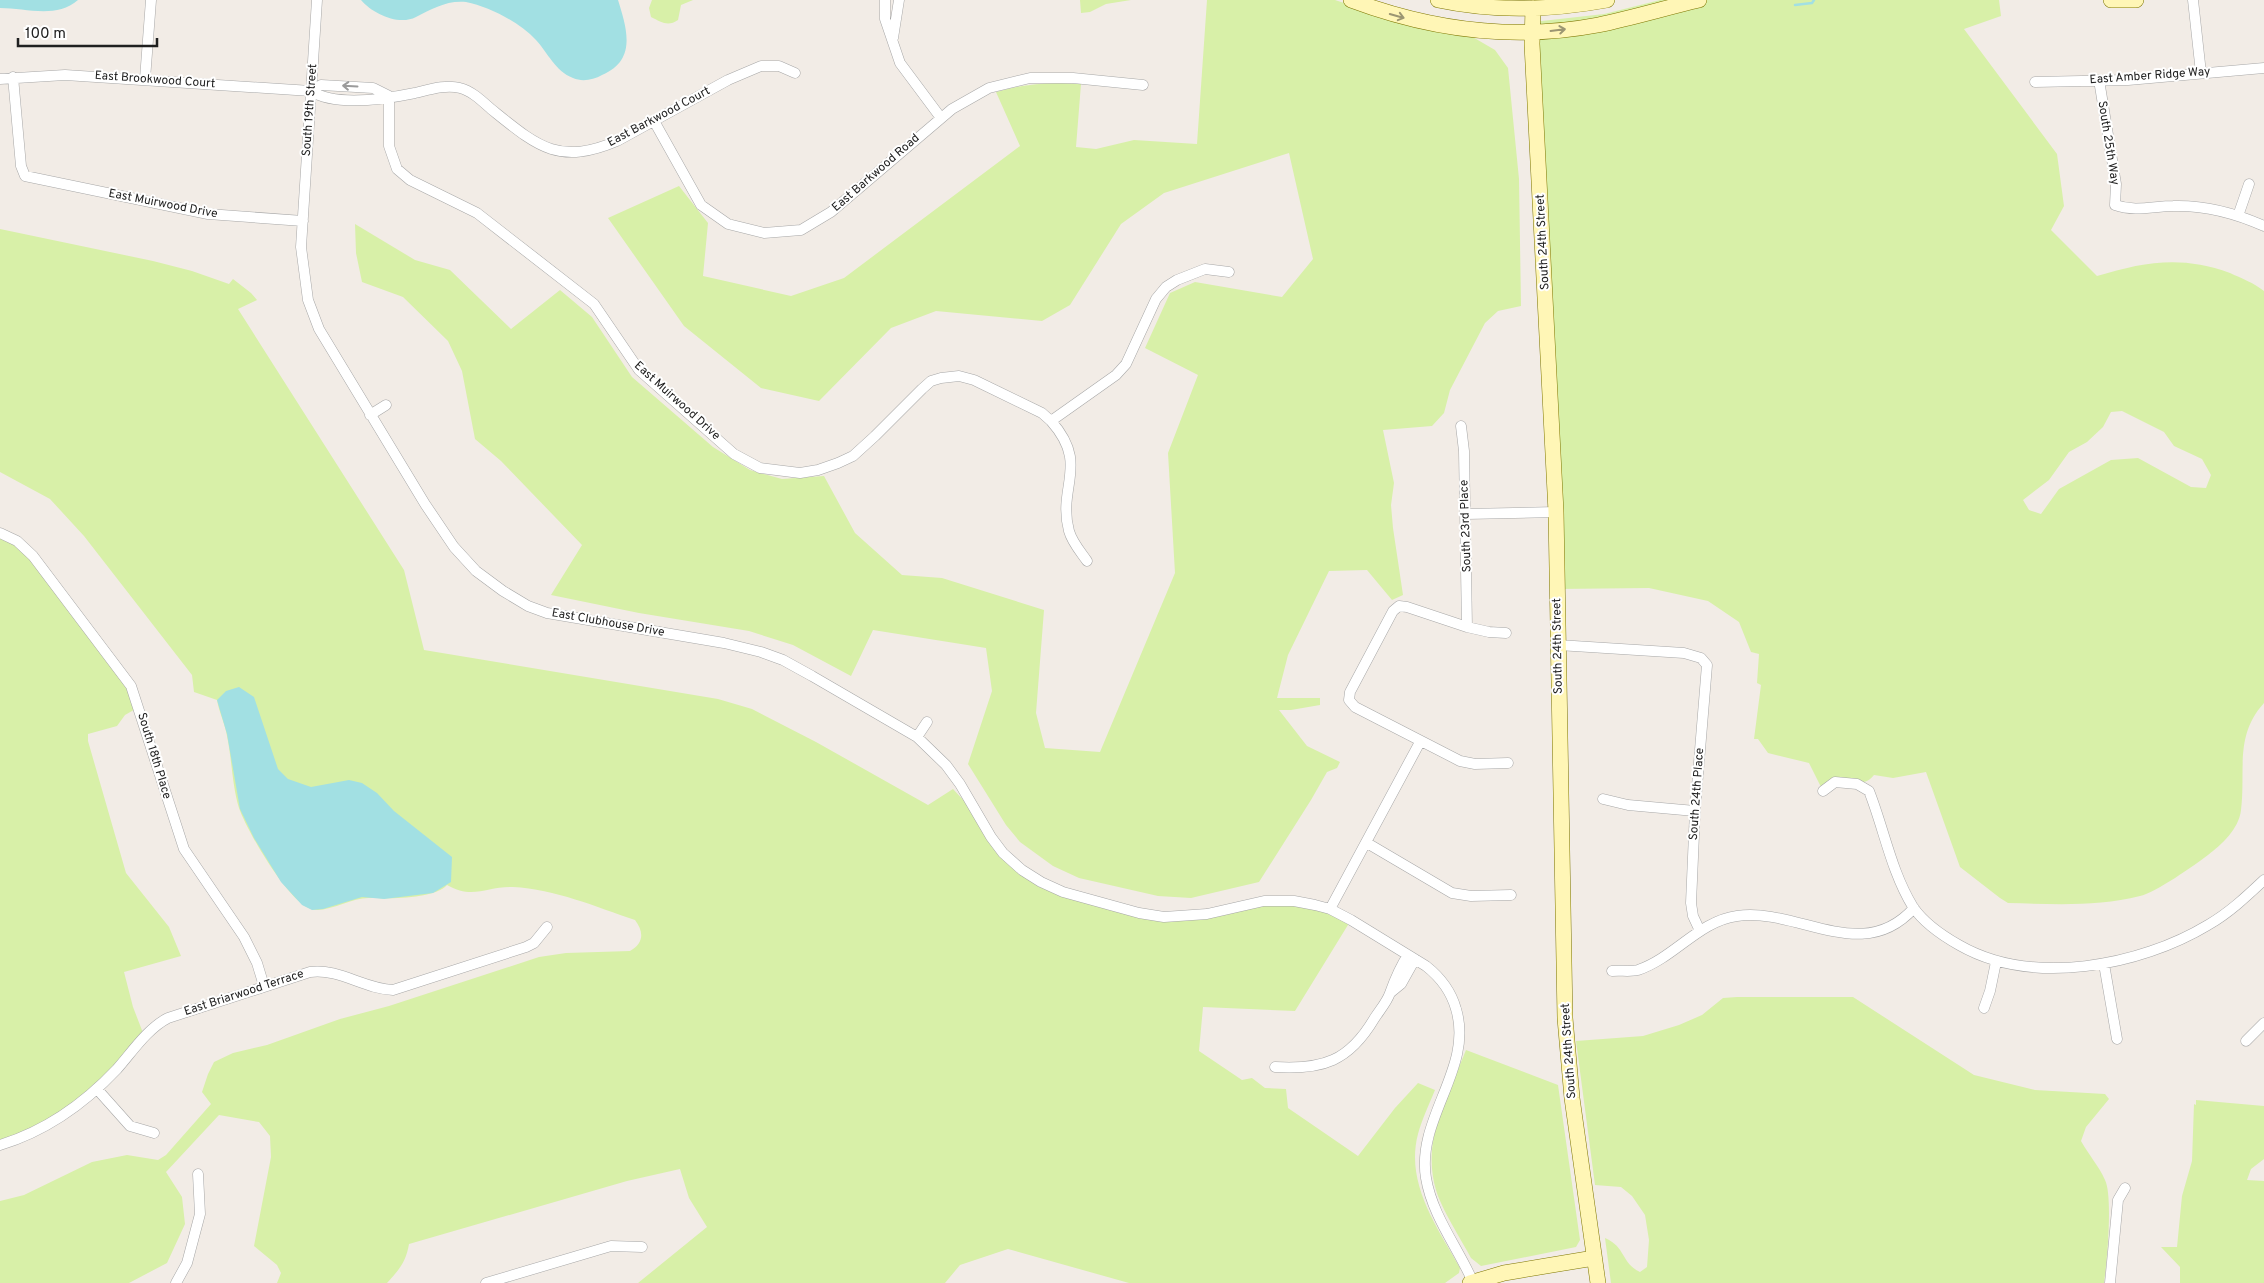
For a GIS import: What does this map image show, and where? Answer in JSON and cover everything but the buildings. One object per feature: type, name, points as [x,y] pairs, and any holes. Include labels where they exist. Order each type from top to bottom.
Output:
[{"type":"street","points":[[145,79],[151,0]]},
{"type":"street","name":"South 19th Street","points":[[303,221],[317,0]]},
{"type":"street","points":[[886,0],[885,19],[900,64],[941,118]]},
{"type":"street","points":[[893,39],[899,0]]},
{"type":"street","points":[[1351,0],[1385,13],[1448,28],[1516,33],[1552,31],[1599,24],[1698,0]]},
{"type":"street","points":[[1438,0],[1474,5],[1533,8],[1552,8],[1607,0]]},
{"type":"street","points":[[2111,0],[2136,0]]},
{"type":"street","points":[[2193,0],[2201,73]]},
{"type":"street","name":"South 24th Street","points":[[1533,8],[1556,512],[1566,1034],[1572,1098],[1598,1283]]},
{"type":"street","name":"East Barkwood Court","points":[[311,91],[321,85],[373,88],[389,96],[401,96],[453,86],[474,94],[523,134],[541,146],[560,152],[578,153],[598,149],[654,121],[728,80],[761,66],[779,66],[795,72]]},
{"type":"street","name":"East Amber Ridge Way","points":[[2036,82],[2099,80],[2264,68]]},
{"type":"street","name":"East Brookwood Court","points":[[0,79],[65,74],[311,91]]},
{"type":"street","name":"East Muirwood Drive","points":[[13,77],[21,166],[24,176],[208,214],[303,221]]},
{"type":"street","name":"East Barkwood Road","points":[[654,121],[700,205],[728,224],[764,233],[801,230],[831,212],[941,118],[974,95],[1014,81],[1072,78],[1143,85]]},
{"type":"street","name":"South 25th Way","points":[[2099,80],[2116,184],[2115,205],[2134,209],[2174,206],[2201,207],[2238,216]]},
{"type":"street","name":"East Muirwood Drive","points":[[389,96],[389,146],[397,169],[410,180],[477,213],[594,304],[639,370],[734,454],[760,468],[800,473],[818,470],[853,456],[922,388],[931,381],[941,378],[959,376],[974,380],[1042,414],[1051,421]]},
{"type":"street","points":[[2249,184],[2238,216],[2264,226]]},
{"type":"street","name":"East Clubhouse Drive","points":[[303,221],[301,247],[308,300],[329,348],[454,547],[476,571],[528,606],[547,613],[724,643],[761,652],[783,660],[917,736],[946,765],[960,784],[991,837],[1003,852],[1022,870],[1041,882],[1063,892],[1139,914],[1164,917],[1207,914],[1264,901],[1294,901],[1330,909],[1436,974],[1451,995],[1460,1025],[1460,1048],[1426,1143],[1426,1178],[1442,1220],[1472,1282]]},
{"type":"street","points":[[1087,561],[1069,531],[1067,514],[1072,462],[1068,445],[1051,421],[1116,375],[1126,364],[1156,299],[1166,287],[1184,276],[1205,270],[1229,272]]},
{"type":"street","points":[[370,415],[386,405]]},
{"type":"street","name":"South 23rd Place","points":[[1461,426],[1466,514],[1467,627]]},
{"type":"street","points":[[1466,514],[1556,512]]},
{"type":"street","name":"South 18th Place","points":[[0,532],[17,541],[33,556],[131,686],[184,849],[244,937],[264,986]]},
{"type":"street","points":[[1506,633],[1489,632],[1467,627],[1399,606],[1355,684],[1349,700],[1355,707],[1460,761],[1475,764],[1508,763]]},
{"type":"street","name":"South 24th Place","points":[[1558,645],[1684,653],[1701,658],[1707,665],[1695,811],[1691,903],[1693,916],[1700,931]]},
{"type":"street","points":[[917,736],[927,722]]},
{"type":"street","points":[[1330,909],[1420,742]]},
{"type":"street","points":[[1823,791],[1835,782],[1857,784],[1869,791],[1890,860],[1914,908],[1941,935],[1976,955],[1996,962],[2026,966],[2075,967],[2104,964],[2166,946],[2208,925],[2231,909],[2264,881]]},
{"type":"street","points":[[1604,799],[1628,804],[1695,811]]},
{"type":"street","points":[[1367,843],[1452,894],[1471,896],[1511,895]]},
{"type":"street","points":[[1612,970],[1637,970],[1672,952],[1700,931],[1721,920],[1739,915],[1786,921],[1845,934],[1883,931],[1904,919],[1914,908]]},
{"type":"street","name":"East Briarwood Terrace","points":[[0,1145],[31,1134],[74,1108],[97,1089],[161,1021],[264,986],[320,971],[373,987],[393,990],[526,948],[534,943],[547,927]]},
{"type":"street","points":[[1275,1068],[1306,1068],[1329,1063],[1339,1058],[1358,1042],[1411,957]]},
{"type":"street","points":[[1984,1008],[1990,991],[1996,962]]},
{"type":"street","points":[[2104,964],[2117,1039]]},
{"type":"street","points":[[2246,1041],[2264,1023]]},
{"type":"street","points":[[97,1089],[130,1126],[154,1133]]},
{"type":"street","points":[[176,1283],[192,1264],[200,1214],[198,1174]]},
{"type":"street","points":[[2110,1283],[2118,1200],[2125,1188]]},
{"type":"street","points":[[486,1283],[611,1246],[642,1247]]},
{"type":"street","points":[[1472,1282],[1504,1273],[1594,1258]]},
{"type":"green space","points":[[652,0],[693,0],[681,5],[678,20],[668,23],[651,17],[649,8]]},
{"type":"green space","points":[[1080,0],[1131,0],[1106,4],[1090,12],[1081,13]]},
{"type":"green space","points":[[1207,0],[1335,0],[1410,25],[1471,36],[1495,50],[1508,68],[1519,179],[1521,306],[1498,311],[1485,323],[1450,390],[1444,413],[1432,426],[1383,430],[1394,483],[1391,505],[1403,595],[1392,600],[1367,570],[1329,571],[1288,655],[1277,698],[1320,698],[1320,705],[1279,710],[1307,746],[1340,762],[1337,768],[1327,772],[1259,882],[1191,898],[1158,896],[1079,878],[1053,866],[1020,842],[1006,825],[968,764],[992,691],[986,648],[873,630],[851,676],[793,645],[749,631],[639,613],[551,595],[582,545],[501,461],[475,439],[462,371],[448,341],[403,297],[362,282],[356,253],[355,224],[415,260],[450,270],[511,329],[560,290],[592,317],[632,377],[713,447],[750,470],[782,479],[824,476],[855,533],[902,575],[942,578],[1044,610],[1036,713],[1045,748],[1100,752],[1175,573],[1168,453],[1198,375],[1145,348],[1170,293],[1195,282],[1282,297],[1313,259],[1289,153],[1164,193],[1121,224],[1070,305],[1042,321],[936,311],[891,328],[819,401],[761,388],[684,326],[608,218],[679,186],[708,223],[703,276],[791,296],[844,278],[1020,146],[996,92],[1038,84],[1081,84],[1076,147],[1096,149],[1134,140],[1197,144]]},
{"type":"green space","points":[[1660,0],[1999,0],[2001,16],[1964,29],[2057,154],[2064,206],[2051,230],[2097,276],[2147,264],[2179,262],[2212,267],[2230,273],[2264,291],[2264,703],[2248,728],[2245,741],[2241,810],[2237,824],[2229,836],[2185,872],[2147,894],[2124,900],[2074,904],[2008,903],[1960,867],[1926,772],[1893,778],[1874,775],[1861,783],[1835,782],[1823,791],[1809,763],[1768,753],[1758,739],[1754,739],[1761,685],[1757,683],[1759,654],[1751,652],[1739,622],[1708,601],[1649,588],[1557,589],[1533,22],[1604,14]],"holes":[[[2122,411],[2164,432],[2174,446],[2202,459],[2211,475],[2206,488],[2191,487],[2138,458],[2111,460],[2059,489],[2041,514],[2029,510],[2023,500],[2049,480],[2069,452],[2087,442],[2103,427],[2111,412]]]},
{"type":"green space","points":[[0,229],[153,261],[192,271],[229,284],[233,279],[251,293],[257,300],[238,309],[404,570],[424,650],[718,699],[752,709],[816,742],[928,805],[953,789],[980,818],[991,837],[1041,882],[1164,917],[1294,901],[1351,920],[1295,1011],[1203,1007],[1199,1051],[1242,1080],[1252,1078],[1265,1088],[1286,1089],[1288,1108],[1358,1156],[1395,1108],[1418,1083],[1435,1090],[1418,1134],[1415,1152],[1416,1170],[1425,1204],[1460,1268],[1459,1273],[1445,1283],[1129,1283],[1008,1249],[960,1265],[945,1283],[638,1283],[707,1227],[689,1198],[680,1169],[627,1181],[409,1244],[401,1265],[387,1283],[277,1283],[281,1273],[277,1265],[254,1246],[271,1157],[270,1136],[259,1122],[219,1115],[166,1172],[182,1197],[185,1224],[167,1263],[129,1283],[0,1283],[0,1201],[24,1195],[92,1162],[127,1155],[158,1160],[166,1155],[211,1104],[202,1092],[214,1062],[233,1053],[267,1045],[340,1019],[389,1006],[539,957],[566,953],[630,951],[640,941],[641,933],[635,920],[575,899],[529,888],[504,887],[465,892],[447,885],[441,890],[422,896],[363,898],[317,910],[302,904],[291,894],[269,864],[243,819],[235,790],[227,736],[217,700],[194,692],[192,675],[84,536],[50,499],[0,472]]},
{"type":"green space","points":[[0,533],[17,541],[100,646],[139,707],[125,715],[117,726],[88,734],[88,741],[126,873],[169,927],[181,956],[124,972],[133,1007],[145,1038],[74,1108],[0,1145]]},
{"type":"green space","points":[[1853,997],[1974,1075],[2035,1090],[2105,1094],[2109,1099],[2086,1127],[2081,1141],[2103,1175],[2109,1200],[2109,1230],[2104,1283],[1611,1283],[1605,1238],[1617,1246],[1629,1264],[1640,1272],[1647,1267],[1649,1240],[1645,1215],[1632,1196],[1621,1187],[1595,1185],[1576,1041],[1643,1036],[1679,1025],[1702,1015],[1723,998]]},
{"type":"green space","points":[[1466,1050],[1558,1085],[1580,1240],[1576,1247],[1481,1266],[1471,1258],[1452,1224],[1436,1190],[1432,1171],[1432,1153],[1439,1118]]},
{"type":"green space","points":[[2196,1100],[2264,1106],[2264,1159],[2251,1169],[2247,1180],[2264,1181],[2264,1283],[2180,1283],[2180,1267],[2161,1247],[2177,1247],[2182,1196],[2192,1161],[2194,1104],[2196,1105]]},
{"type":"water","points":[[0,0],[78,0],[60,9],[40,11],[0,8]]},
{"type":"water","points":[[361,0],[618,0],[626,33],[625,52],[621,61],[613,69],[595,78],[580,80],[561,71],[529,33],[504,16],[485,8],[466,2],[452,2],[416,17],[402,20],[379,14]]},
{"type":"water","points":[[239,687],[254,697],[278,769],[288,779],[311,787],[349,780],[362,783],[377,793],[394,811],[452,857],[451,882],[433,893],[384,899],[362,897],[323,909],[312,910],[302,905],[281,882],[254,838],[240,809],[227,734],[217,700],[226,691]]},
{"type":"waterway","points":[[1795,5],[1812,3],[1814,0]]}]
